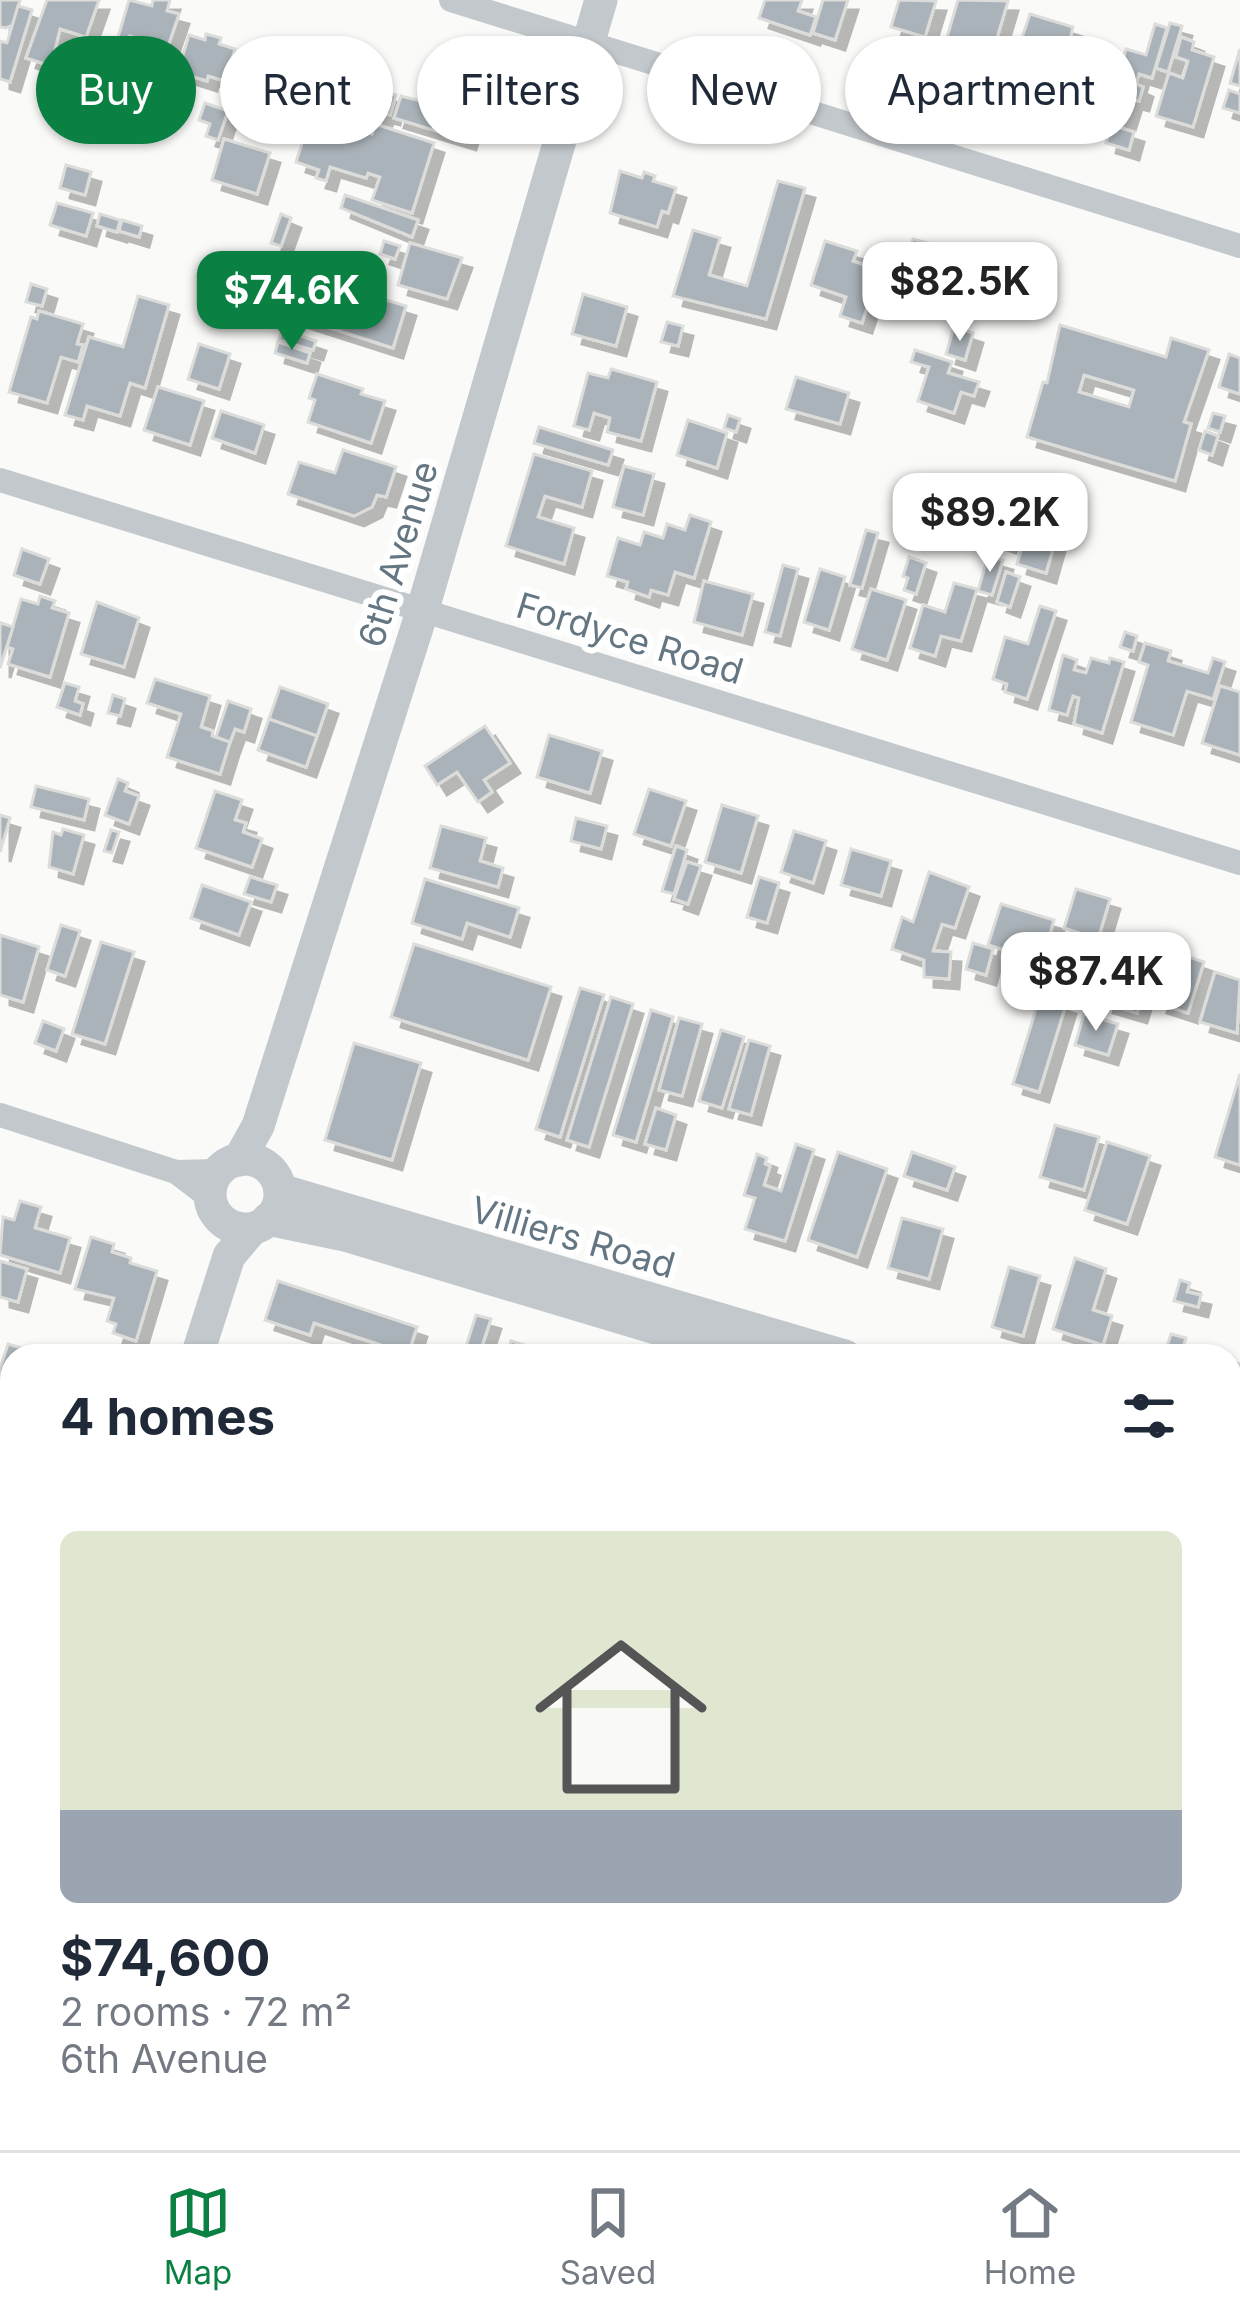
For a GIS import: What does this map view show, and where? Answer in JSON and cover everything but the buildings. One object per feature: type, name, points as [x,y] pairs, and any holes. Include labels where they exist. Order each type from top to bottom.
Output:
[{"type":"street","points":[[451,0],[566,36]]},
{"type":"street","name":"6th Avenue","points":[[590,36],[601,0]]},
{"type":"street","points":[[623,54],[1240,246]]},
{"type":"street","name":"6th Avenue","points":[[243,1201],[257,1126],[422,612],[559,144]]},
{"type":"street","name":"Fordyce Road","points":[[0,480],[1240,862]]},
{"type":"street","name":"Villiers Road","points":[[0,1115],[345,1234],[709,1344]]},
{"type":"street","points":[[200,1344],[243,1201]]},
{"type":"street","name":"Villiers Road","points":[[243,1201],[798,1344]]}]
